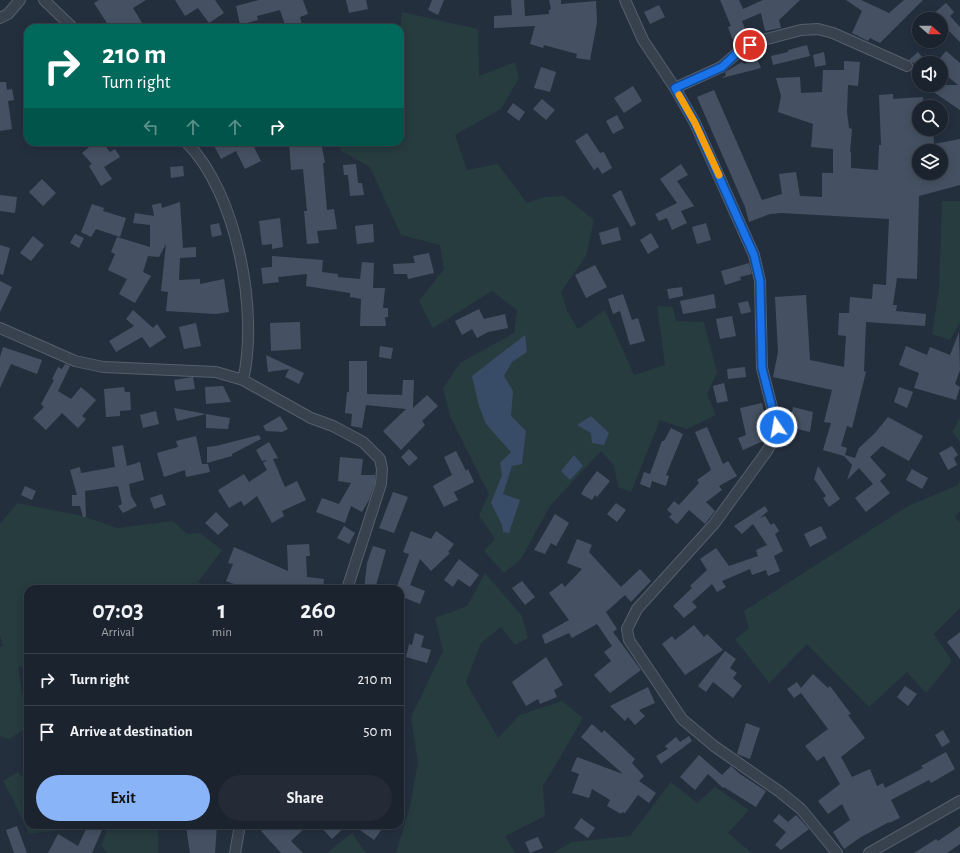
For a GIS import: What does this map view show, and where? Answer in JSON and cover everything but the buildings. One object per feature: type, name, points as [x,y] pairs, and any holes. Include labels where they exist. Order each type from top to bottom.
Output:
[{"type":"street","points":[[0,18],[8,14],[20,0]]},
{"type":"street","points":[[44,0],[69,24]]},
{"type":"street","points":[[625,0],[643,40],[675,88],[695,123],[754,255],[760,281],[762,368],[777,427],[767,451],[714,524],[637,609],[627,628],[629,640],[682,719],[708,742],[780,792],[801,810],[837,853]]},
{"type":"street","points":[[675,88],[722,67],[742,48],[801,30],[818,29],[833,33],[907,66]]},
{"type":"street","points":[[189,146],[213,177],[231,217],[239,247],[248,320],[248,349],[243,380]]},
{"type":"street","points":[[0,328],[82,363],[103,367],[216,372],[243,380],[311,418],[363,442],[380,459],[382,469],[381,484],[348,585]]},
{"type":"street","points":[[869,853],[960,801]]},
{"type":"street","points":[[236,853],[239,829]]},
{"type":"green space","points":[[402,12],[478,29],[479,76],[515,62],[519,78],[501,109],[455,135],[467,170],[498,164],[527,203],[545,197],[564,196],[594,220],[586,256],[561,292],[567,311],[578,329],[605,310],[634,375],[665,365],[657,306],[673,307],[676,321],[704,322],[717,373],[707,394],[716,415],[687,429],[660,420],[631,492],[618,487],[614,466],[601,451],[550,506],[521,559],[504,573],[484,551],[495,539],[479,515],[489,494],[450,416],[443,388],[460,363],[514,333],[517,310],[492,291],[433,328],[419,301],[444,269],[440,245],[401,235],[370,167],[340,150],[340,146],[404,146],[404,24],[401,24]]},
{"type":"green space","points":[[942,201],[960,201],[960,322],[950,340],[932,334],[939,289]]},
{"type":"green space","points":[[960,418],[960,442],[952,432]]},
{"type":"green space","points":[[960,480],[960,511],[955,517],[960,523],[960,608],[934,634],[952,661],[926,693],[907,672],[869,707],[807,644],[769,683],[735,639],[749,628],[744,611],[908,506],[958,485]]},
{"type":"green space","points":[[17,503],[83,516],[117,528],[173,521],[187,534],[200,533],[222,550],[198,582],[205,585],[24,585],[24,667],[18,666],[24,705],[24,730],[9,739],[0,736],[0,647],[3,646],[0,635],[0,524]]},
{"type":"green space","points":[[485,573],[522,616],[528,638],[515,645],[501,627],[481,643],[466,682],[498,738],[520,715],[562,701],[583,718],[543,786],[545,816],[505,836],[515,853],[396,853],[410,806],[418,763],[411,717],[443,651],[435,618],[467,606]]},
{"type":"green space","points":[[18,772],[24,778],[24,823],[13,799],[3,781]]},
{"type":"green space","points":[[671,782],[697,803],[715,787],[749,810],[728,833],[752,853],[553,853],[572,842],[630,836]]},
{"type":"green space","points":[[27,829],[71,829],[29,834]]},
{"type":"green space","points":[[107,829],[158,829],[158,853],[107,853],[101,846]]},
{"type":"green space","points":[[352,833],[366,853],[327,853]]},
{"type":"water","points":[[525,335],[527,352],[512,362],[504,376],[513,391],[511,416],[526,431],[522,464],[512,466],[503,494],[520,500],[509,533],[503,532],[502,525],[491,503],[502,475],[500,463],[511,452],[486,424],[479,406],[472,376]]},
{"type":"water","points":[[591,416],[609,433],[604,445],[592,443],[591,433],[577,425]]},
{"type":"water","points":[[574,455],[583,466],[570,480],[561,471]]},
{"type":"slow traffic","points":[[679,95],[695,123],[719,175]]},
{"type":"route","points":[[750,45],[742,48],[722,67],[675,88],[695,123],[754,255],[760,281],[762,368],[777,427]]}]
